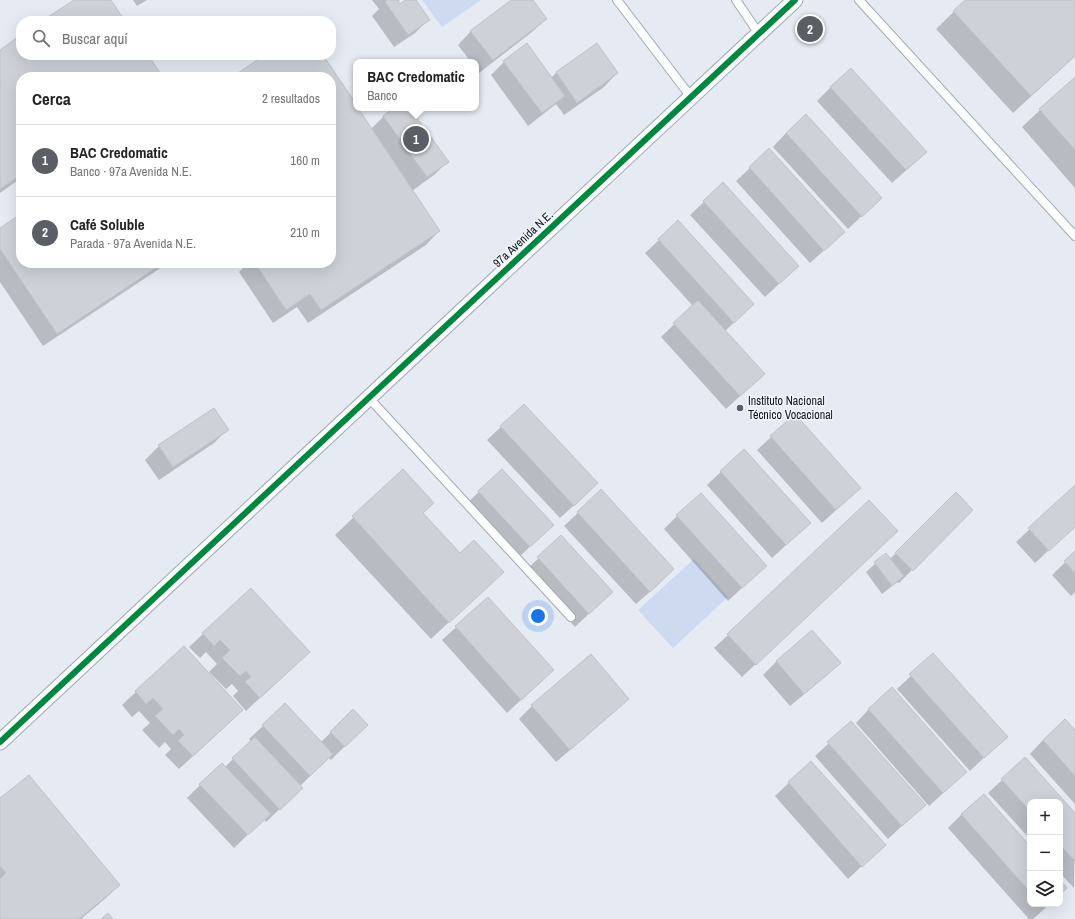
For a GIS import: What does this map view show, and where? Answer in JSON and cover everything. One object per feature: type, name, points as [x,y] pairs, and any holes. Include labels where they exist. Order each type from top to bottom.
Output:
[{"type":"street","name":"97a Avenida N.E.","points":[[0,742],[795,0]]},
{"type":"lane","points":[[617,0],[691,97]]},
{"type":"lane","points":[[736,0],[759,34]]},
{"type":"lane","points":[[859,0],[1075,236]]},
{"type":"lane","points":[[369,398],[571,617]]},
{"type":"shaded area","points":[[422,0],[481,0],[442,27]]},
{"type":"shaded area","points":[[694,559],[728,597],[673,648],[638,610]]},
{"type":"building","points":[[74,0],[111,0],[122,16],[50,16]]},
{"type":"building","points":[[387,0],[397,0],[400,4],[405,0],[416,0],[430,20],[408,35],[385,2]]},
{"type":"building","points":[[511,0],[533,0],[547,19],[493,60],[470,31]]},
{"type":"building","points":[[965,0],[1075,0],[1075,56],[1031,96],[953,11]]},
{"type":"building","points":[[16,39],[16,60],[151,60],[160,72],[16,72],[16,178],[0,189],[0,50]]},
{"type":"building","points":[[527,43],[565,96],[542,113],[503,61]]},
{"type":"building","points":[[597,43],[618,73],[577,103],[556,72]]},
{"type":"building","points":[[258,60],[326,60],[334,72],[240,72]]},
{"type":"building","points":[[851,68],[927,152],[906,170],[830,87]]},
{"type":"building","points":[[336,74],[353,100],[353,111],[360,111],[440,231],[321,310],[310,294],[286,310],[258,268],[336,268]]},
{"type":"building","points":[[1075,77],[1075,150],[1039,109]]},
{"type":"building","points":[[390,111],[412,111],[449,162],[427,177],[383,116]]},
{"type":"building","points":[[806,114],[882,198],[862,217],[786,133]]},
{"type":"building","points":[[769,148],[845,232],[824,251],[749,167]]},
{"type":"building","points":[[723,182],[799,266],[779,284],[703,201]]},
{"type":"building","points":[[16,217],[16,268],[156,268],[57,334],[0,249],[0,228]]},
{"type":"building","points":[[678,220],[754,304],[734,323],[658,239]]},
{"type":"building","points":[[698,300],[765,374],[740,396],[673,323]]},
{"type":"building","points":[[524,404],[598,483],[574,506],[500,426]]},
{"type":"building","points":[[214,408],[229,430],[173,467],[158,445]]},
{"type":"building","points":[[795,414],[861,488],[836,510],[770,436]]},
{"type":"building","points":[[744,449],[811,523],[786,545],[720,471]]},
{"type":"building","points":[[403,469],[434,503],[423,513],[460,553],[474,540],[504,572],[449,623],[352,516]]},
{"type":"building","points":[[502,469],[554,525],[530,547],[478,491]]},
{"type":"building","points":[[1075,485],[1075,527],[1049,551],[1028,528]]},
{"type":"building","points":[[601,489],[674,569],[650,592],[577,512]]},
{"type":"building","points":[[956,492],[973,510],[913,571],[895,553]]},
{"type":"building","points":[[701,493],[767,566],[742,588],[676,515]]},
{"type":"building","points":[[869,500],[898,531],[756,665],[727,634]]},
{"type":"building","points":[[561,535],[613,592],[589,614],[537,557]]},
{"type":"building","points":[[1075,551],[1075,573],[1064,561]]},
{"type":"building","points":[[886,553],[904,576],[892,586],[874,562]]},
{"type":"building","points":[[251,588],[310,652],[260,698],[245,682],[251,677],[246,671],[240,676],[222,658],[230,650],[220,640],[214,646],[202,633]]},
{"type":"building","points":[[488,597],[554,670],[521,700],[455,626]]},
{"type":"building","points":[[812,630],[841,663],[804,694],[776,661]]},
{"type":"building","points":[[184,646],[243,710],[193,756],[178,741],[184,735],[179,729],[173,735],[155,716],[163,709],[153,698],[146,704],[135,691]]},
{"type":"building","points":[[933,653],[1008,737],[984,758],[909,674]]},
{"type":"building","points":[[591,654],[629,699],[570,750],[531,705]]},
{"type":"building","points":[[892,687],[967,772],[943,793],[868,709]]},
{"type":"building","points":[[285,703],[333,754],[310,776],[262,725]]},
{"type":"building","points":[[353,709],[368,725],[345,747],[330,732]]},
{"type":"building","points":[[1065,719],[1075,730],[1075,776],[1043,740]]},
{"type":"building","points":[[851,721],[926,805],[902,826],[827,742]]},
{"type":"building","points":[[255,737],[303,788],[280,810],[232,758]]},
{"type":"building","points":[[1025,757],[1062,799],[1027,799],[1027,808],[1001,779]]},
{"type":"building","points":[[811,761],[886,845],[862,867],[788,782]]},
{"type":"building","points":[[222,763],[271,814],[248,835],[199,784]]},
{"type":"building","points":[[29,775],[120,885],[79,919],[0,919],[0,879],[6,873],[0,866],[0,798]]},
{"type":"building","points":[[984,794],[1027,843],[1027,889],[961,814]]},
{"type":"building","points":[[1063,800],[1075,813],[1075,861],[1063,848]]},
{"type":"building","points":[[1063,883],[1067,888],[1063,892]]},
{"type":"building","points":[[108,913],[113,919],[101,919]]},
{"type":"cycle path","points":[[0,742],[795,0]]},
{"type":"place","name":"Café Soluble","points":[[810,29]]},
{"type":"place","name":"BAC Credomatic","points":[[416,139]]},
{"type":"place","name":"Instituto Nacional Técnico Vocacional","points":[[740,408]]}]
